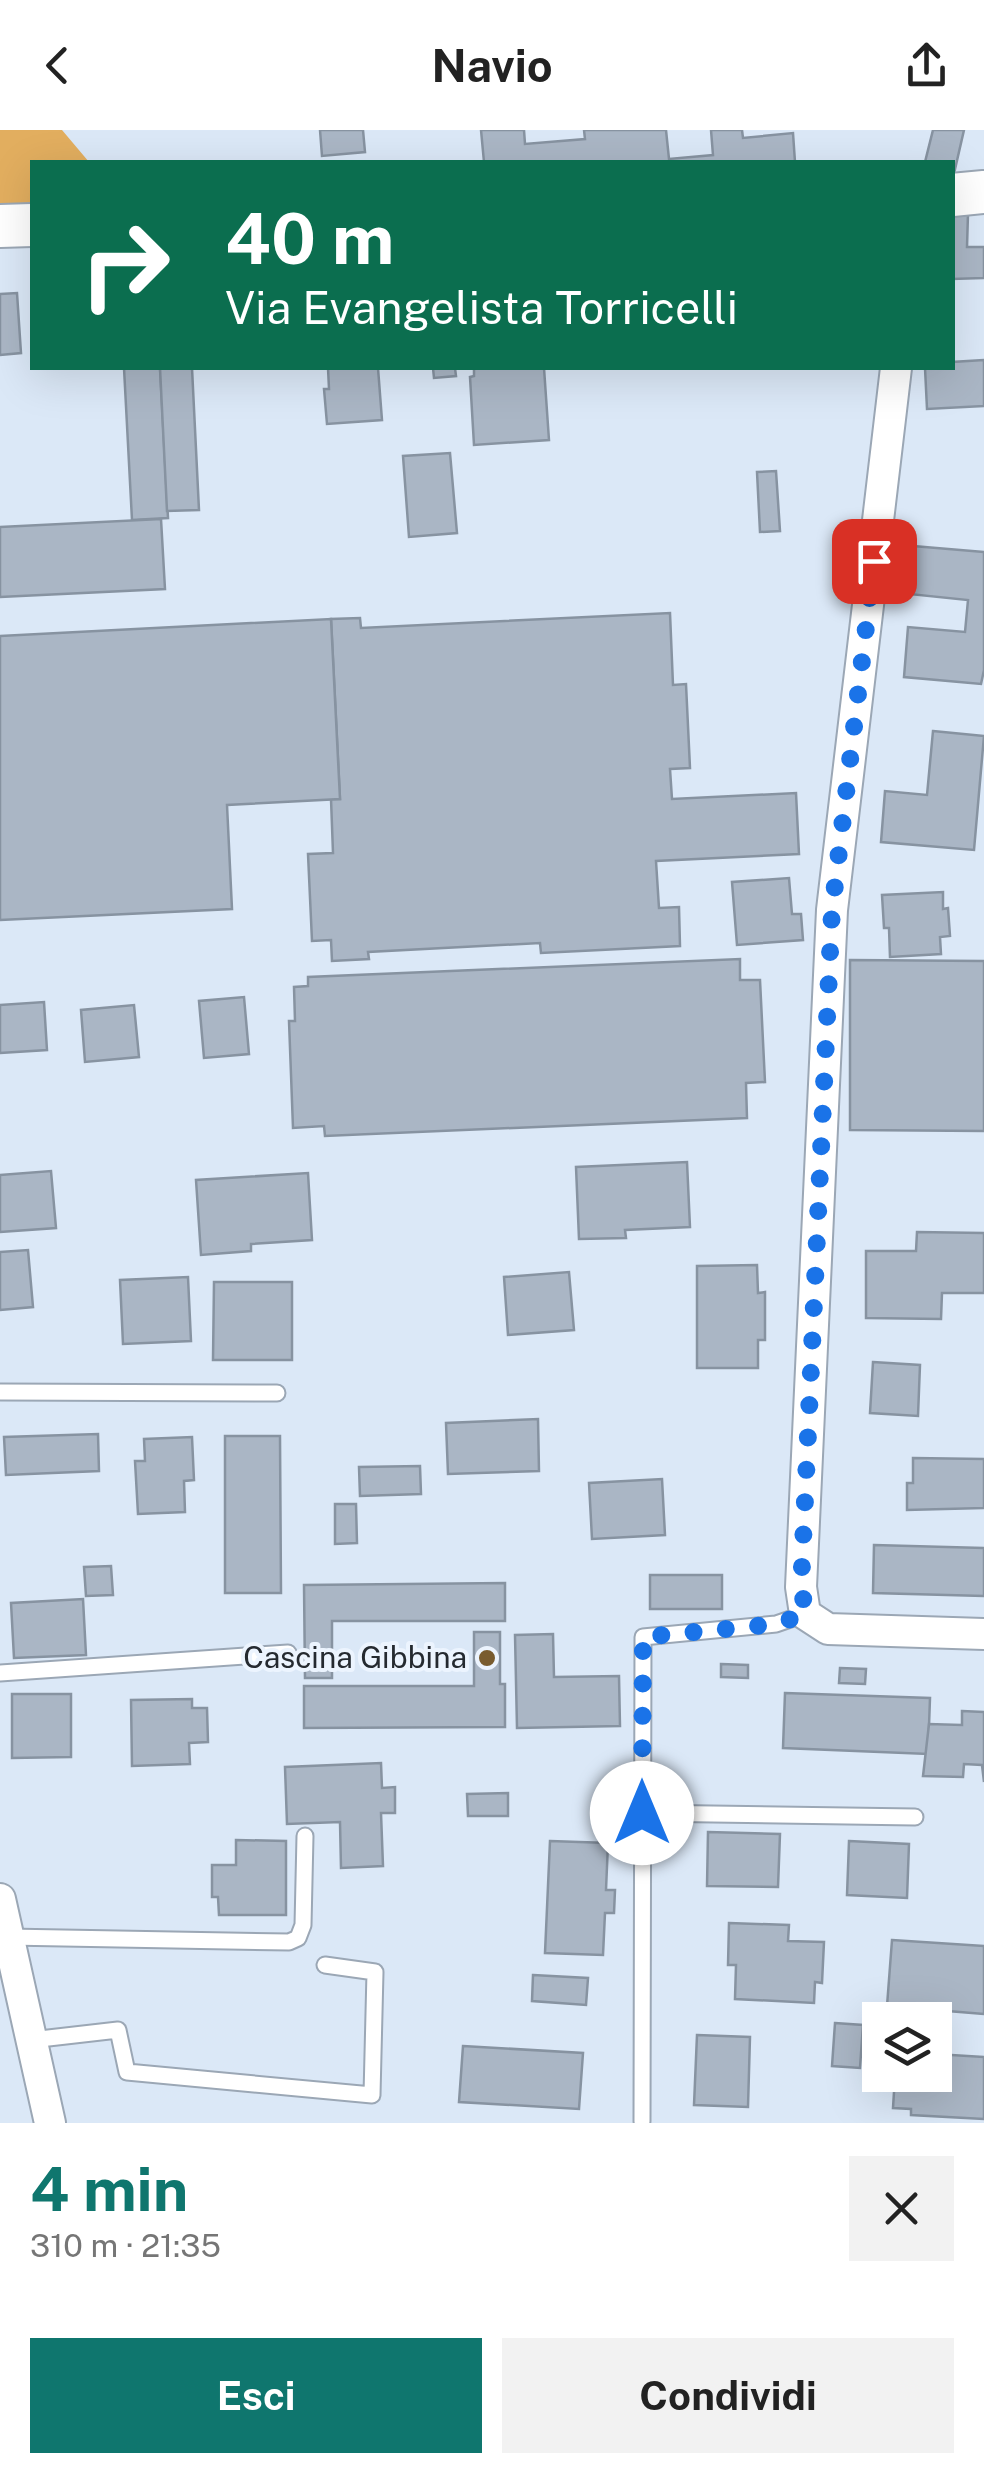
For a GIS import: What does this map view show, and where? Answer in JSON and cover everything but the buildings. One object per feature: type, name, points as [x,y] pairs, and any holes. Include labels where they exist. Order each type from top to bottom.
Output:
[{"type":"street","points":[[955,195],[984,192]]},
{"type":"street","points":[[0,226],[30,225]]},
{"type":"street","points":[[896,370],[832,910],[801,1587],[806,1614],[828,1629],[984,1634]]},
{"type":"street","points":[[0,1898],[50,2123]]},
{"type":"lane","points":[[0,1392],[277,1393]]},
{"type":"lane","points":[[642,2122],[643,1637],[776,1624],[806,1614]]},
{"type":"lane","points":[[0,1673],[288,1653]]},
{"type":"lane","points":[[642,1813],[915,1817]]},
{"type":"lane","points":[[8,1937],[288,1942],[298,1938],[303,1926],[305,1836]]},
{"type":"lane","points":[[32,2040],[118,2030],[128,2072],[372,2095],[376,1972],[325,1965]]},
{"type":"shaded area","points":[[0,130],[62,130],[87,160],[30,160],[30,207],[0,208]]},
{"type":"place","name":"Cascina Gibbina","points":[[487,1658]]},
{"type":"route","points":[[642,1813],[643,1637],[776,1624],[806,1614],[801,1587],[832,910],[874,561]]}]
